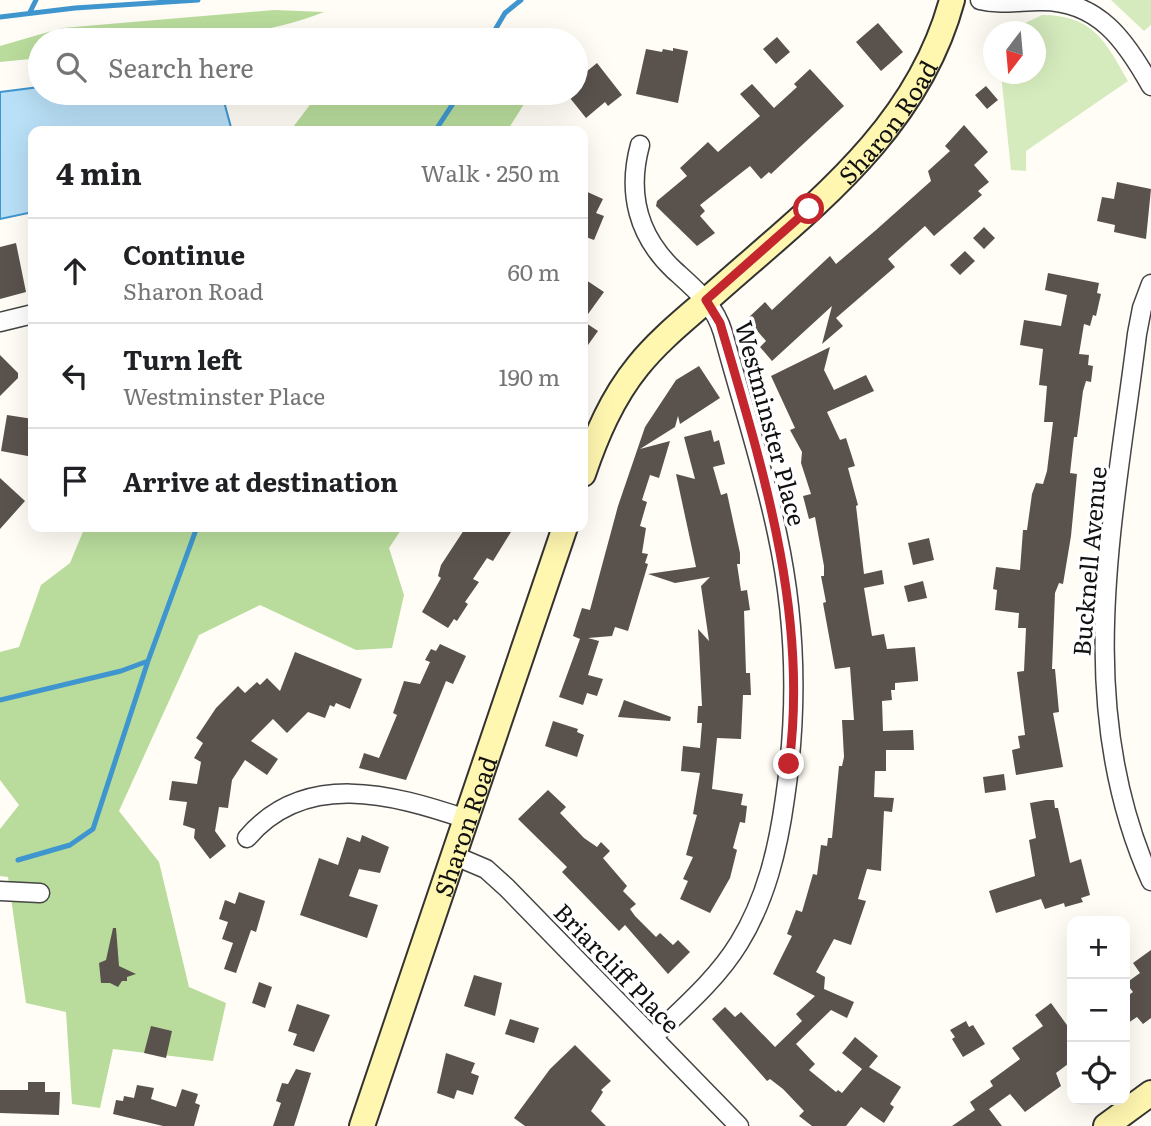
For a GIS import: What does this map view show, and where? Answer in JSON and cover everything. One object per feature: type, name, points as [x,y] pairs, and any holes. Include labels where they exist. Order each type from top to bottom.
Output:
[{"type":"street","name":"Sharon Road","points":[[588,461],[602,424],[630,377],[658,344],[828,193],[879,140],[924,71],[951,0]]},
{"type":"street","points":[[980,0],[995,3],[1044,1],[1082,9],[1104,21],[1121,36],[1151,86]]},
{"type":"street","name":"Westminster Place","points":[[640,145],[633,183],[636,209],[645,233],[664,260],[706,300],[720,323],[777,532],[790,621],[792,737],[779,835],[756,911],[739,943],[717,974],[653,1037]]},
{"type":"street","name":"Bucknell Avenue","points":[[1151,285],[1142,308],[1133,372],[1104,605],[1103,663],[1116,772],[1134,837],[1151,881]]},
{"type":"street","points":[[0,322],[28,315]]},
{"type":"street","name":"Sharon Road","points":[[362,1126],[563,532]]},
{"type":"street","points":[[247,838],[265,818],[282,807],[313,797],[340,794],[396,798],[466,819]]},
{"type":"street","name":"Briarcliff Place","points":[[453,855],[496,877],[739,1126]]},
{"type":"street","points":[[0,891],[40,893]]},
{"type":"street","points":[[1105,1126],[1151,1093]]},
{"type":"green space","points":[[1111,0],[1151,0],[1151,25],[1144,31]]},
{"type":"green space","points":[[274,10],[324,12],[268,28],[62,28]]},
{"type":"green space","points":[[1042,15],[1059,16],[1086,25],[1104,43],[1128,81],[1026,151],[1026,171],[1011,170],[1002,84],[1046,84],[1046,21],[1030,21]]},
{"type":"green space","points":[[28,38],[28,59],[0,62],[0,46]]},
{"type":"green space","points":[[310,105],[523,105],[510,126],[294,126]]},
{"type":"green space","points":[[83,532],[400,532],[389,548],[404,595],[392,648],[356,650],[260,605],[199,635],[119,811],[159,862],[189,987],[226,1003],[213,1061],[113,1049],[100,1108],[72,1104],[66,1012],[26,1003],[8,877],[0,876],[0,829],[19,805],[0,780],[0,652],[19,647],[41,585],[70,563]]},
{"type":"water","points":[[28,88],[28,105],[225,105],[231,126],[28,126],[28,213],[0,219],[0,92]]},
{"type":"building","points":[[878,23],[903,52],[881,71],[856,42]]},
{"type":"building","points":[[777,37],[790,52],[776,64],[763,49]]},
{"type":"building","points":[[673,48],[688,51],[678,103],[636,94],[646,49],[662,52],[663,49],[673,51]]},
{"type":"building","points":[[597,63],[622,95],[608,106],[605,102],[586,118],[576,105],[588,105],[588,70]]},
{"type":"building","points":[[810,69],[844,106],[771,174],[769,172],[761,179],[750,166],[700,205],[705,211],[700,216],[715,233],[697,246],[656,206],[657,201],[687,176],[680,168],[708,142],[718,152],[760,116],[740,94],[752,84],[774,108],[797,87],[794,84]]},
{"type":"building","points":[[986,86],[998,100],[987,109],[975,95]]},
{"type":"building","points":[[964,125],[988,152],[974,165],[989,182],[978,191],[982,195],[934,236],[925,226],[888,259],[895,267],[836,318],[843,326],[822,344],[832,306],[772,361],[760,347],[766,341],[747,319],[765,302],[772,310],[830,256],[836,264],[931,181],[928,171],[950,151],[945,146]]},
{"type":"building","points":[[1117,182],[1151,189],[1146,239],[1114,232],[1115,225],[1097,221],[1102,197],[1114,199]]},
{"type":"building","points":[[588,192],[603,199],[596,213],[604,216],[594,240],[588,238]]},
{"type":"building","points":[[984,227],[995,238],[984,249],[973,238]]},
{"type":"building","points":[[16,243],[26,292],[0,299],[0,247]]},
{"type":"building","points":[[965,251],[975,261],[960,275],[950,265]]},
{"type":"building","points":[[1048,273],[1099,283],[1097,293],[1101,294],[1096,316],[1093,315],[1090,326],[1084,324],[1079,354],[1089,355],[1088,365],[1093,366],[1091,382],[1086,381],[1083,391],[1077,437],[1074,437],[1070,473],[1077,474],[1071,536],[1063,584],[1059,583],[1055,593],[1052,669],[1055,669],[1059,712],[1053,713],[1063,767],[1016,775],[1012,750],[1020,748],[1018,736],[1025,735],[1017,672],[1024,671],[1026,628],[1018,628],[1019,613],[995,610],[997,590],[993,589],[996,567],[1020,570],[1023,530],[1027,530],[1032,494],[1036,483],[1043,484],[1047,471],[1053,422],[1044,422],[1047,386],[1039,385],[1043,349],[1020,345],[1024,320],[1061,326],[1067,295],[1045,290]]},
{"type":"building","points":[[588,281],[604,292],[588,314]]},
{"type":"building","points":[[588,324],[598,331],[588,345]]},
{"type":"building","points":[[830,347],[824,370],[834,390],[866,375],[874,391],[827,412],[840,440],[846,438],[855,466],[848,468],[858,505],[864,574],[882,570],[884,584],[864,588],[872,636],[884,634],[887,649],[915,647],[918,681],[895,683],[895,690],[891,690],[892,700],[882,701],[883,731],[913,730],[914,750],[886,750],[886,771],[875,771],[874,797],[894,798],[892,812],[884,811],[881,871],[867,869],[858,899],[866,901],[851,945],[834,939],[816,972],[825,977],[824,989],[854,1002],[847,1018],[831,1010],[796,1044],[815,1064],[809,1070],[836,1092],[838,1090],[842,1093],[862,1069],[842,1053],[855,1037],[878,1056],[869,1067],[901,1087],[890,1104],[894,1107],[884,1123],[861,1107],[846,1126],[812,1126],[799,1116],[804,1111],[783,1089],[770,1079],[767,1081],[712,1019],[725,1007],[735,1017],[741,1012],[775,1047],[802,1021],[796,1014],[815,996],[773,974],[792,936],[787,934],[796,910],[802,912],[813,874],[817,875],[821,845],[827,846],[828,838],[832,838],[839,766],[842,766],[844,757],[842,720],[854,720],[850,667],[835,669],[823,603],[826,602],[821,576],[824,576],[824,566],[815,517],[809,519],[803,496],[811,494],[801,463],[802,452],[790,430],[795,428],[771,376]]},
{"type":"building","points":[[0,355],[18,373],[18,378],[0,396]]},
{"type":"building","points":[[699,366],[720,398],[680,424],[678,416],[675,427],[640,449],[670,441],[659,478],[650,475],[642,500],[647,502],[640,526],[646,528],[642,553],[648,554],[645,563],[648,564],[628,631],[615,627],[612,636],[588,638],[599,641],[588,675],[603,679],[597,696],[587,693],[583,705],[559,697],[580,639],[573,636],[577,623],[582,608],[590,610],[618,506],[645,427],[676,380]]},
{"type":"building","points":[[7,415],[28,418],[28,456],[1,451]]},
{"type":"building","points":[[711,430],[714,442],[719,440],[725,464],[713,467],[721,495],[727,493],[740,553],[740,564],[737,564],[741,591],[747,590],[750,610],[744,611],[746,673],[750,673],[751,695],[743,695],[741,739],[717,738],[712,789],[743,794],[741,805],[747,806],[745,823],[740,822],[733,848],[737,850],[730,878],[710,913],[680,899],[688,881],[683,879],[693,857],[686,855],[697,815],[693,814],[700,773],[681,771],[683,746],[700,748],[702,723],[697,723],[698,706],[702,706],[698,629],[709,641],[701,586],[710,577],[675,583],[648,574],[696,567],[676,474],[695,479],[684,437]]},
{"type":"building","points":[[0,478],[25,501],[0,529]]},
{"type":"building","points":[[463,532],[511,532],[493,561],[487,558],[473,579],[479,582],[465,602],[468,604],[457,621],[454,619],[448,628],[422,612],[441,578],[438,576],[441,565]]},
{"type":"building","points":[[929,538],[934,560],[913,565],[908,543]]},
{"type":"building","points":[[923,581],[927,598],[908,602],[904,586]]},
{"type":"building","points":[[440,644],[466,656],[453,684],[446,681],[406,780],[359,768],[364,753],[379,758],[397,715],[393,713],[404,681],[420,684],[430,662],[425,660],[431,649],[436,651]]},
{"type":"building","points":[[295,652],[362,679],[350,709],[336,703],[334,707],[330,705],[325,718],[308,712],[287,733],[273,719],[251,741],[278,759],[267,775],[245,760],[232,780],[228,808],[219,807],[215,831],[226,846],[210,859],[194,838],[195,829],[183,825],[187,802],[169,800],[172,781],[197,784],[201,762],[194,758],[203,743],[196,738],[216,708],[238,686],[245,693],[257,682],[260,685],[267,678],[280,691]]},
{"type":"building","points":[[624,700],[671,717],[670,721],[618,717]]},
{"type":"building","points":[[553,721],[578,729],[577,732],[584,735],[577,757],[545,746]]},
{"type":"building","points":[[1004,774],[1006,790],[985,793],[983,777]]},
{"type":"building","points":[[548,790],[566,807],[560,813],[584,838],[597,847],[601,842],[610,851],[603,858],[627,886],[623,891],[636,904],[630,909],[635,916],[656,937],[660,933],[673,945],[678,940],[690,952],[668,974],[625,925],[619,931],[562,872],[567,867],[518,819]]},
{"type":"building","points":[[1054,800],[1055,808],[1058,808],[1070,863],[1081,859],[1090,895],[1081,898],[1083,902],[1065,907],[1064,903],[1045,909],[1041,899],[996,913],[989,891],[1035,876],[1029,840],[1036,838],[1030,803]]},
{"type":"building","points":[[362,835],[389,847],[380,873],[359,869],[349,896],[378,905],[367,938],[300,915],[319,858],[338,865],[347,837],[360,842]]},
{"type":"building","points":[[239,892],[265,901],[256,932],[251,930],[236,973],[224,969],[233,943],[222,939],[228,922],[219,919],[225,900],[235,904]]},
{"type":"building","points":[[113,928],[116,928],[119,966],[136,974],[127,977],[127,981],[122,981],[118,987],[101,983],[99,963],[106,960]]},
{"type":"building","points":[[1151,950],[1151,1018],[1143,1024],[1137,1017],[1130,1022],[1130,994],[1133,992],[1130,980],[1140,973],[1133,963]]},
{"type":"building","points":[[474,975],[502,983],[495,1016],[464,1006]]},
{"type":"building","points":[[259,982],[272,987],[265,1008],[252,1003]]},
{"type":"building","points":[[1051,1003],[1067,1025],[1067,1065],[1056,1073],[1061,1086],[1025,1112],[1010,1094],[989,1109],[1002,1126],[952,1126],[975,1110],[970,1102],[993,1086],[990,1081],[1020,1059],[1012,1048],[1043,1026],[1035,1015]]},
{"type":"building","points":[[297,1004],[330,1015],[314,1052],[293,1045],[297,1034],[288,1031]]},
{"type":"building","points":[[510,1019],[539,1028],[534,1043],[505,1034]]},
{"type":"building","points":[[966,1021],[969,1027],[973,1025],[985,1044],[963,1057],[952,1039],[955,1037],[950,1030]]},
{"type":"building","points":[[151,1026],[172,1031],[166,1058],[144,1053]]},
{"type":"building","points":[[575,1045],[611,1081],[601,1090],[603,1092],[591,1111],[606,1126],[525,1126],[514,1118],[550,1069]]},
{"type":"building","points":[[446,1053],[475,1063],[471,1073],[479,1076],[473,1095],[457,1090],[454,1099],[437,1093]]},
{"type":"building","points":[[296,1069],[311,1073],[294,1126],[273,1126],[281,1103],[276,1101],[282,1083],[288,1084]]},
{"type":"building","points":[[28,1082],[45,1082],[45,1092],[60,1092],[59,1115],[0,1113],[0,1090],[28,1090]]},
{"type":"building","points":[[137,1085],[154,1088],[151,1099],[176,1107],[182,1089],[198,1094],[195,1103],[200,1105],[194,1126],[163,1126],[113,1114],[116,1100],[123,1101],[124,1096],[134,1098]]},
{"type":"waterway","points":[[30,12],[36,0]]},
{"type":"waterway","points":[[0,17],[75,8],[198,0]]},
{"type":"waterway","points":[[496,28],[505,13],[521,0]]},
{"type":"waterway","points":[[438,126],[452,105]]},
{"type":"waterway","points":[[18,860],[70,845],[93,829],[148,661],[195,532]]},
{"type":"waterway","points":[[0,700],[121,671],[148,661]]},
{"type":"route","points":[[789,764],[793,676],[782,555],[720,323],[706,300],[809,209]]}]
